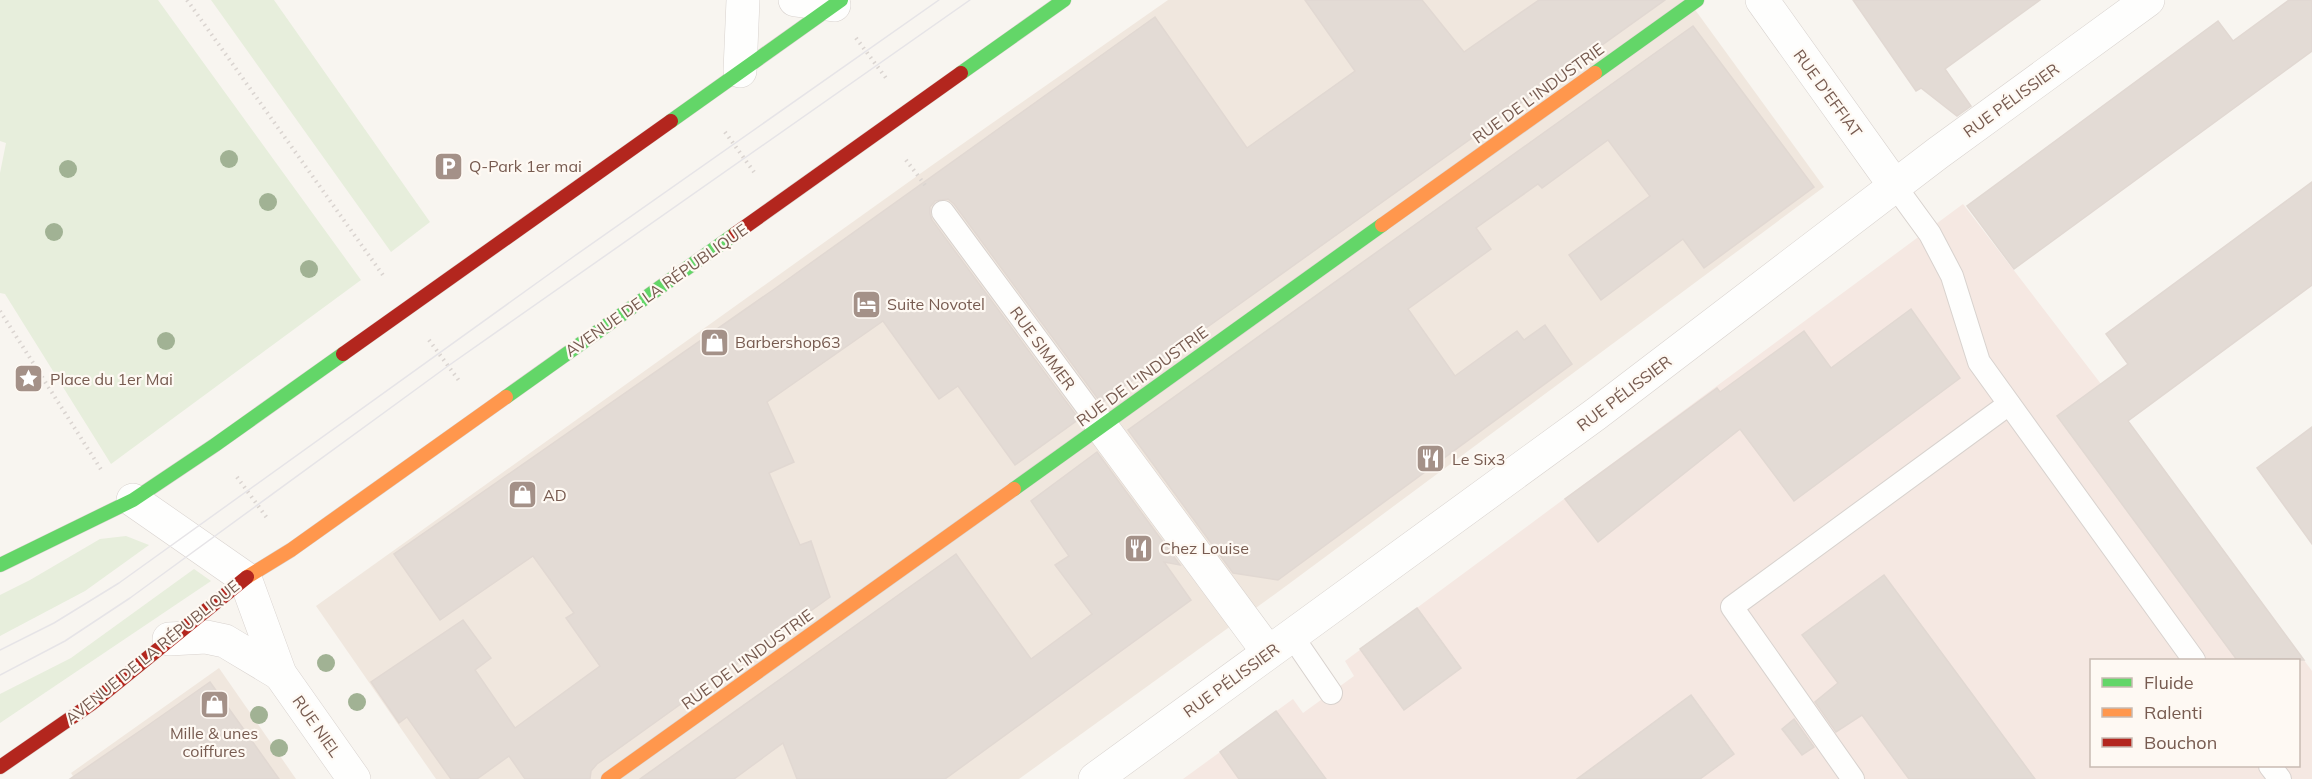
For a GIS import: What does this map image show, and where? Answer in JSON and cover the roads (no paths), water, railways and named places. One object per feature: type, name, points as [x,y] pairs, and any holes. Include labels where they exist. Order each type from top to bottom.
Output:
[{"type":"main road","name":"AVENUE DE LA RÉPUBLIQUE","points":[[0,767],[91,705],[245,578],[291,550],[883,131],[1064,0]]},
{"type":"main road","name":"RUE DE L'INDUSTRIE","points":[[608,779],[1697,0]]},
{"type":"main road","points":[[0,565],[134,500],[837,3]]},
{"type":"street","points":[[740,70],[743,0]]},
{"type":"street","points":[[795,0],[837,3]]},
{"type":"street","name":"RUE D'EFFIAT","points":[[1762,0],[1895,186]]},
{"type":"street","name":"RUE PÉLISSIER","points":[[1095,779],[1596,414],[1895,186],[2148,0]]},
{"type":"street","name":"RUE SIMMER","points":[[1101,426],[1280,644]]},
{"type":"street","name":"AVENUE DE LA RÉPUBLIQUE","points":[[134,500],[245,578]]},
{"type":"street","name":"RUE NIEL","points":[[245,578],[280,674],[354,779]]},
{"type":"street","name":"RUE NIEL","points":[[169,639],[206,637],[225,641],[280,674]]},
{"type":"lane","points":[[1895,186],[1930,234],[1952,276],[1979,362],[2193,659]]},
{"type":"lane","name":"RUE SIMMER","points":[[943,212],[1101,426]]},
{"type":"lane","points":[[1853,779],[1732,607],[2009,404]]},
{"type":"lane","points":[[1280,644],[1331,693]]},
{"type":"tram line","points":[[0,650],[54,623],[119,583],[573,257],[939,0]]},
{"type":"tram line","points":[[0,675],[65,641],[130,598],[448,366],[970,0]]},
{"type":"place","name":"Q-Park 1er mai","points":[[448,166]]},
{"type":"place","name":"Suite Novotel","points":[[866,304]]},
{"type":"place","name":"Barbershop63","points":[[714,342]]},
{"type":"place","name":"Place du 1er Mai","points":[[29,379]]},
{"type":"place","name":"Le Six3","points":[[1431,459]]},
{"type":"place","name":"AD","points":[[522,495]]},
{"type":"place","name":"Chez Louise","points":[[1139,548]]},
{"type":"place","name":"Mille & unes coiffures","points":[[214,705]]}]
